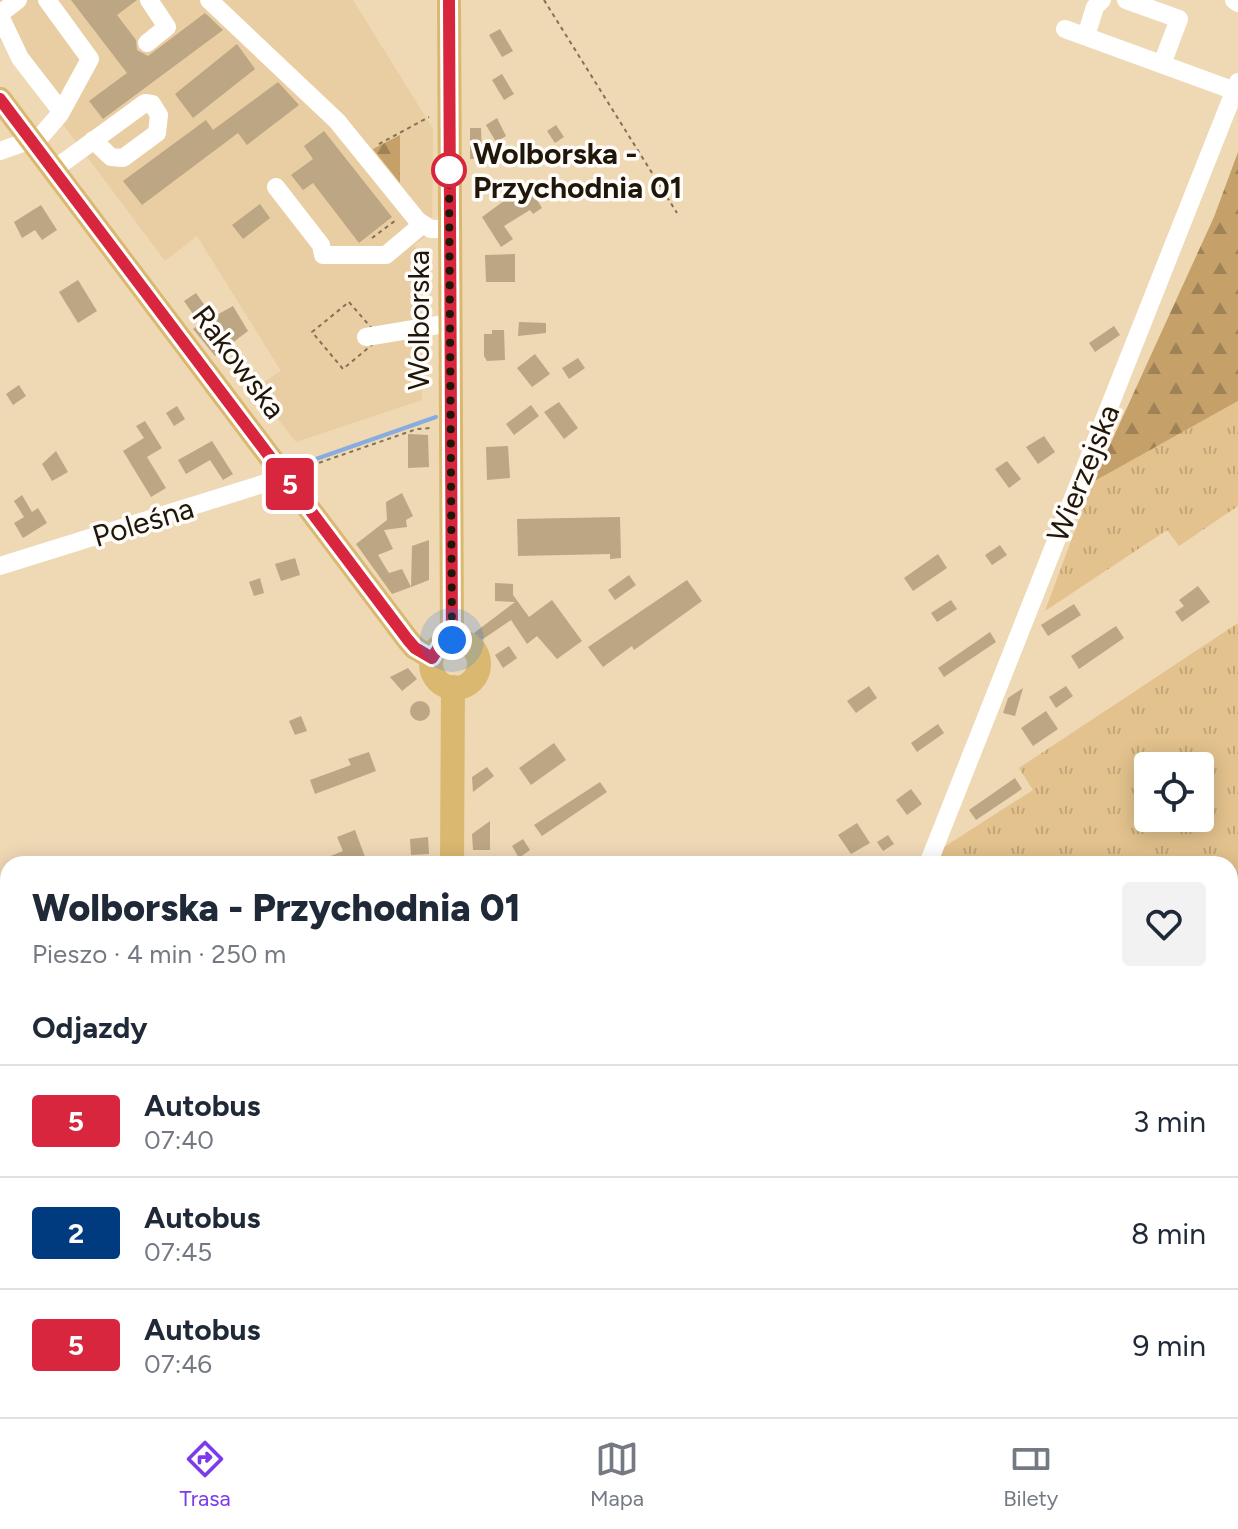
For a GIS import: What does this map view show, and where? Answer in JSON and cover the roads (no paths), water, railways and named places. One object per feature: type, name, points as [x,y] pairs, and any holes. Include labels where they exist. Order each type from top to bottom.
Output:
[{"type":"main road","name":"Wolborska","points":[[449,0],[452,640]]},
{"type":"main road","name":"Rakowska","points":[[0,99],[415,648],[432,658]]},
{"type":"main road","points":[[452,640],[470,646],[478,664],[471,681],[453,687],[435,677],[432,658],[441,644],[452,640]]},
{"type":"main road","points":[[452,856],[453,687]]},
{"type":"street","points":[[18,0],[0,15],[20,58],[61,111]]},
{"type":"street","points":[[0,151],[45,135],[90,59],[47,0]]},
{"type":"street","points":[[147,43],[167,27],[149,0]]},
{"type":"street","points":[[209,0],[337,121],[423,224],[431,229],[450,229]]},
{"type":"street","points":[[1086,36],[1095,7],[1102,0]]},
{"type":"street","points":[[1126,0],[1179,19],[1162,64]]},
{"type":"street","points":[[1065,29],[1162,64],[1236,86]]},
{"type":"street","name":"Wierzejska","points":[[931,856],[1236,86]]},
{"type":"street","points":[[53,170],[93,140]]},
{"type":"street","points":[[276,187],[321,245],[323,255],[386,255],[423,224]]},
{"type":"street","points":[[372,336],[450,323]]},
{"type":"street","name":"Poleśna","points":[[0,566],[285,477]]},
{"type":"waterway","points":[[296,466],[436,417]]},
{"type":"place","name":"Wolborska - Przychodnia 01","points":[[449,170]]}]
